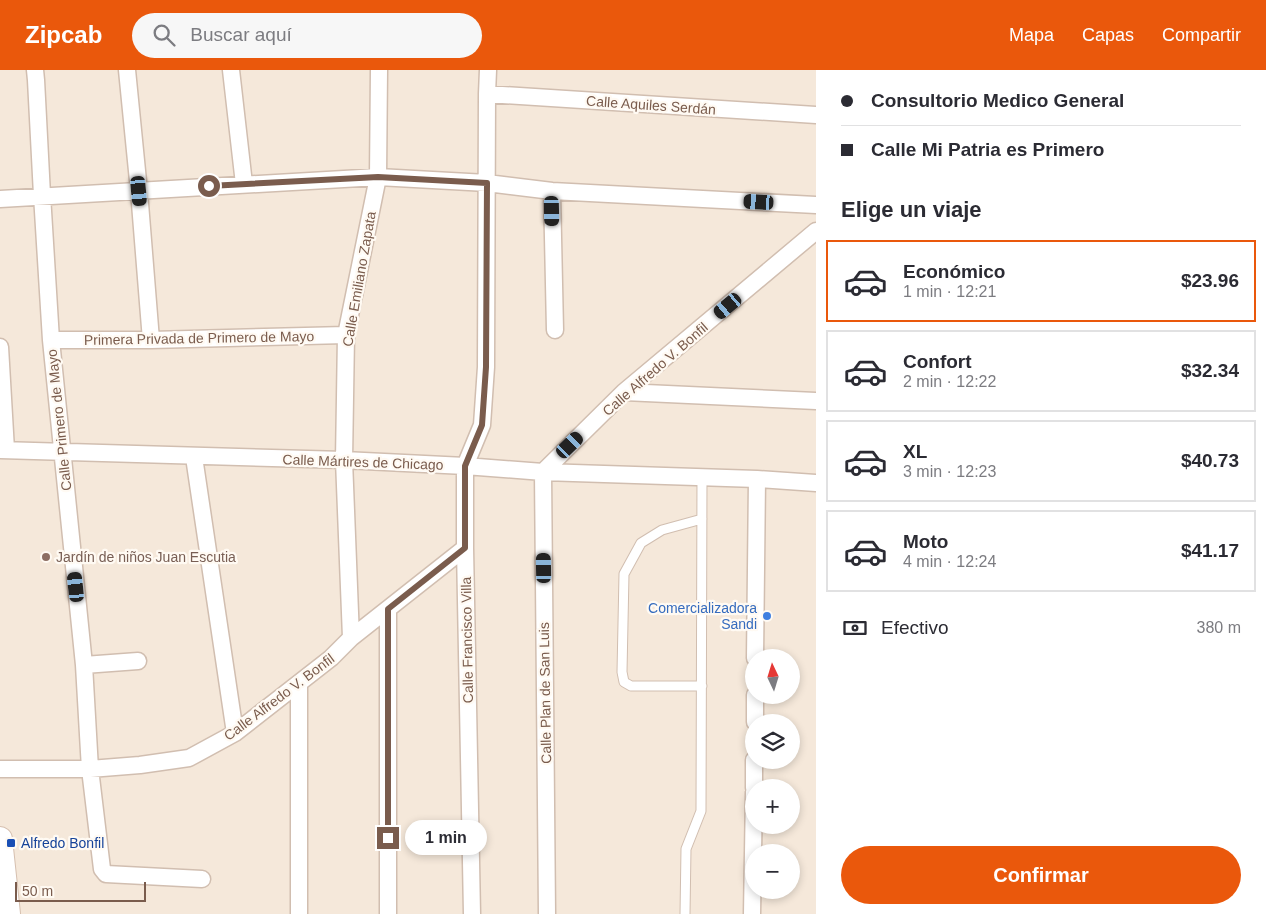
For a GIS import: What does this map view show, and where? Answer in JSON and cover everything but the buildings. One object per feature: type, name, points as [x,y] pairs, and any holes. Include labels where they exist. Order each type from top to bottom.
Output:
[{"type":"street","name":"Calle Primero de Mayo","points":[[35,70],[51,340],[84,665],[90,769],[102,869],[106,874],[202,879]]},
{"type":"street","points":[[128,70],[151,340]]},
{"type":"street","points":[[231,70],[244,184]]},
{"type":"street","name":"Calle Emiliano Zapata","points":[[351,638],[344,460],[346,335],[378,177],[379,70]]},
{"type":"street","name":"Calle Francisco Villa","points":[[472,914],[465,466],[482,425],[486,367],[488,70]]},
{"type":"street","name":"Calle Aquiles Serdán","points":[[487,94],[816,115]]},
{"type":"street","points":[[0,199],[378,177],[487,183],[552,192],[816,205]]},
{"type":"street","points":[[552,192],[555,330]]},
{"type":"street","name":"Calle Alfredo V. Bonfil","points":[[543,472],[624,392],[816,231]]},
{"type":"street","name":"Primera Privada de Primero de Mayo","points":[[51,340],[151,340],[346,335]]},
{"type":"street","points":[[0,347],[3,450]]},
{"type":"street","points":[[624,392],[816,401]]},
{"type":"street","name":"Calle Mártires de Chicago","points":[[3,450],[344,460],[543,472],[757,479],[816,483]]},
{"type":"street","points":[[194,457],[235,733]]},
{"type":"street","name":"Calle Plan de San Luis","points":[[543,472],[548,914]]},
{"type":"street","points":[[755,649],[757,479]]},
{"type":"street","name":"Calle Alfredo V. Bonfil","points":[[0,769],[90,769],[140,765],[189,758],[235,733],[300,684],[332,658],[351,638],[465,548]]},
{"type":"street","points":[[388,609],[388,914]]},
{"type":"street","points":[[84,665],[138,661]]},
{"type":"street","points":[[299,914],[300,684]]},
{"type":"street","points":[[752,914],[753,834]]},
{"type":"street","points":[[0,839],[8,914]]},
{"type":"lane","points":[[686,914],[686,848],[701,811],[702,477]]},
{"type":"lane","points":[[702,518],[662,530],[642,543],[624,574],[622,672],[624,682],[630,686],[702,686]]},
{"type":"shaded area","points":[[0,70],[816,70],[816,914],[18,914],[0,865]]},
{"type":"place","name":"Jardín de niños Juan Escutia","points":[[46,557]]},
{"type":"place","name":"Comercializadora Sandi","points":[[767,616]]},
{"type":"place","name":"Alfredo Bonfil","points":[[11,843]]},
{"type":"route","points":[[209,186],[378,177],[487,183],[486,367],[482,425],[465,466],[465,548],[388,609],[388,838]]}]
